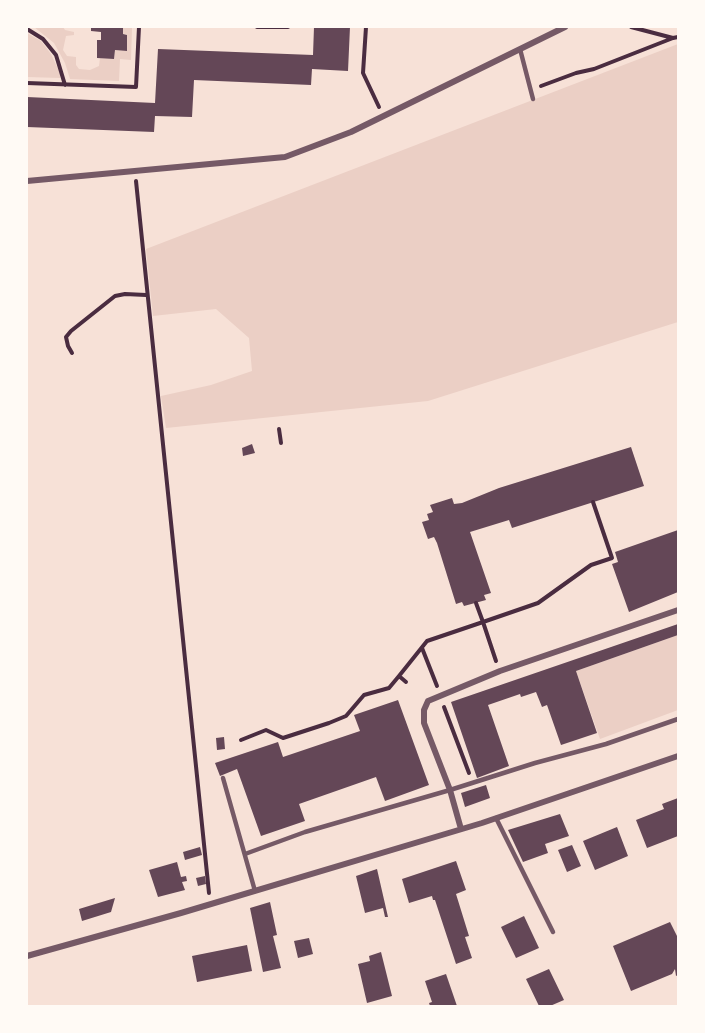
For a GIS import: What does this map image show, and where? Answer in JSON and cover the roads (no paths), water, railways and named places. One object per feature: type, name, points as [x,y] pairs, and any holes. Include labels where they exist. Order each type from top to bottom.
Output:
[{"type":"street","points":[[27,181],[285,158],[351,132],[565,27]]},
{"type":"street","points":[[461,829],[450,790],[424,723],[424,710],[428,701],[500,671],[678,610]]},
{"type":"street","points":[[27,956],[461,829],[678,756]]},
{"type":"lane","points":[[520,49],[532,99]]},
{"type":"lane","points":[[244,854],[305,832],[606,744],[678,719]]},
{"type":"lane","points":[[223,778],[255,891]]},
{"type":"lane","points":[[496,818],[553,932]]}]
